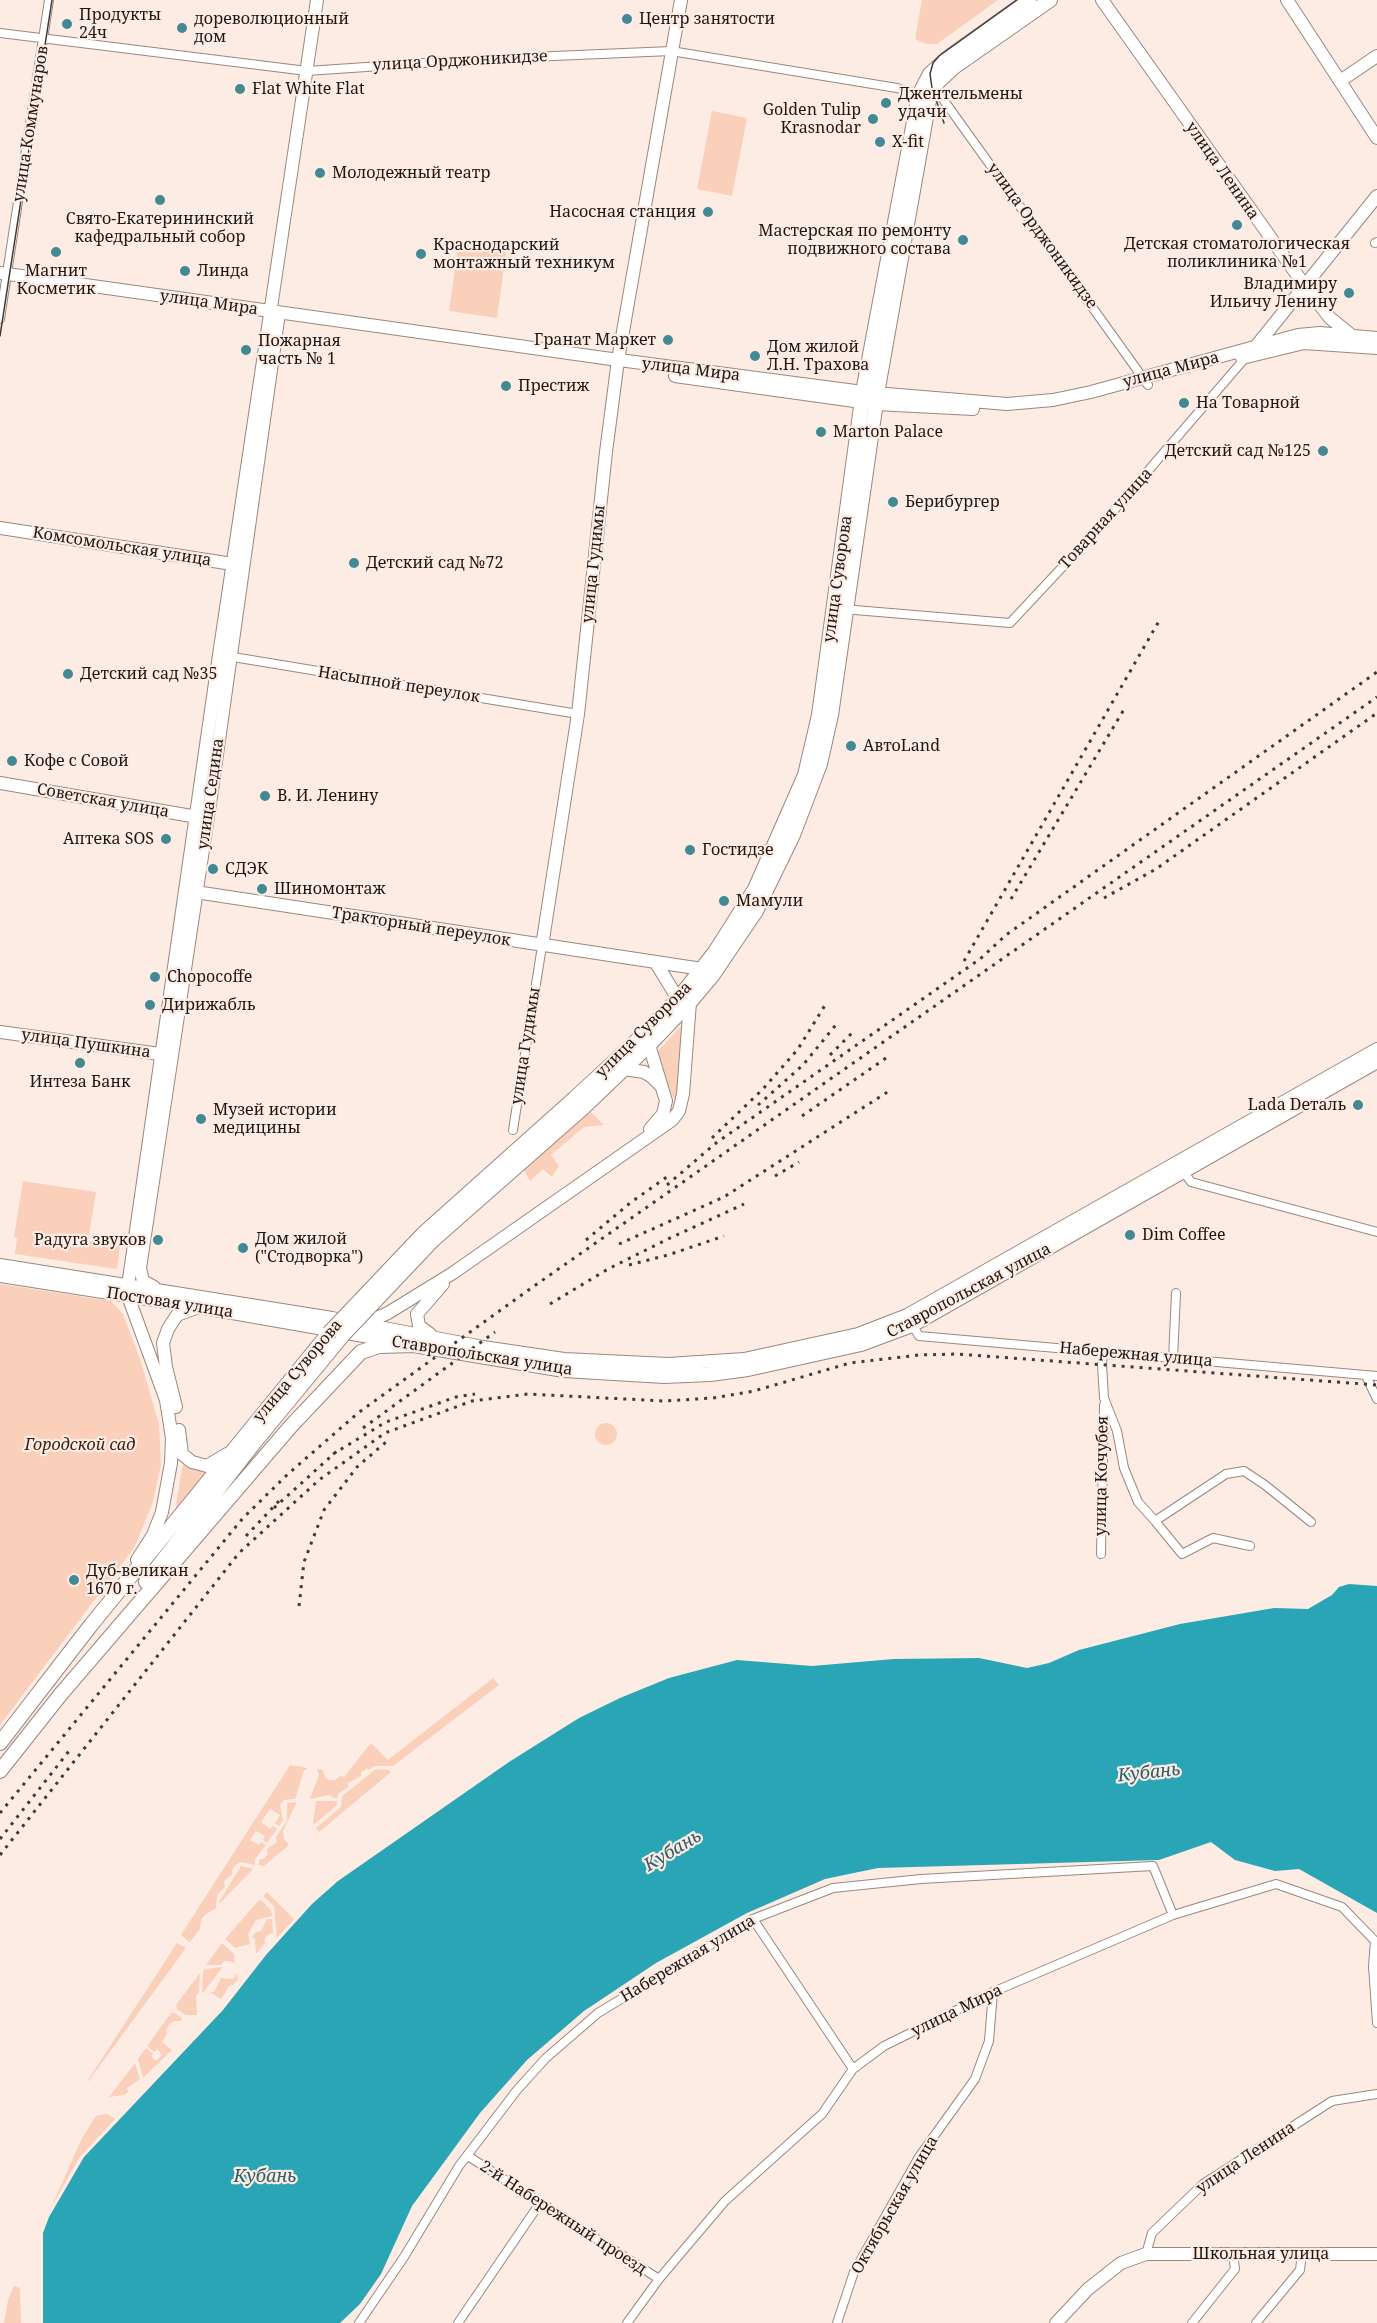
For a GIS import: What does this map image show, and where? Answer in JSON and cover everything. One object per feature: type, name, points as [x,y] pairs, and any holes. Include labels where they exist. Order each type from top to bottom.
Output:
[{"type":"main road","points":[[307,71],[317,0]]},
{"type":"main road","name":"улица Гудимы","points":[[542,946],[578,714],[617,364],[681,0]]},
{"type":"main road","name":"улица Суворова","points":[[0,1771],[61,1694],[329,1333],[402,1255],[579,1103],[684,1001],[707,972],[750,898],[805,775],[819,715],[840,609],[869,398],[918,95],[930,74],[949,57],[1029,0]]},
{"type":"main road","name":"улица Суворова","points":[[869,398],[929,100],[935,88],[954,67],[1050,0]]},
{"type":"main road","name":"улица Ленина","points":[[1102,0],[1305,286],[1330,318],[1351,335]]},
{"type":"main road","points":[[1287,0],[1377,138]]},
{"type":"main road","points":[[1340,81],[1377,56]]},
{"type":"main road","name":"улица Седина","points":[[128,1291],[202,818],[307,71]]},
{"type":"main road","points":[[1246,357],[1377,196]]},
{"type":"main road","name":"улица Мира","points":[[3,277],[869,398],[1007,404],[1053,400],[1145,382],[1304,343],[1377,348]]},
{"type":"main road","name":"улица Мира","points":[[1145,382],[1257,345],[1299,335],[1351,335],[1377,338]]},
{"type":"main road","name":"Комсомольская улица","points":[[0,528],[238,565]]},
{"type":"main road","name":"Советская улица","points":[[0,783],[202,818]]},
{"type":"main road","name":"Тракторный переулок","points":[[191,891],[707,972]]},
{"type":"main road","points":[[364,1323],[388,1313],[453,1273],[672,1119],[681,1103],[685,1081],[684,1001],[656,963]]},
{"type":"main road","name":"улица Пушкина","points":[[0,1032],[166,1055]]},
{"type":"main road","points":[[635,1146],[655,1125],[666,1105],[647,1039]]},
{"type":"main road","name":"улица Суворова","points":[[579,1103],[624,1069],[647,1039]]},
{"type":"main road","name":"Ставропольская улица","points":[[339,1331],[564,1370],[620,1374],[687,1375],[730,1372],[861,1344],[909,1320],[1181,1166],[1377,1049]]},
{"type":"main road","name":"улица Седина","points":[[166,1055],[140,1272],[141,1279],[146,1283],[170,1293]]},
{"type":"main road","name":"Ставропольская улица","points":[[1181,1166],[1377,1061]]},
{"type":"main road","points":[[624,1069],[644,1072],[662,1087]]},
{"type":"main road","points":[[666,1105],[672,1107],[681,1103]]},
{"type":"main road","name":"Постовая улица","points":[[0,1265],[198,1307],[339,1331]]},
{"type":"main road","name":"Ставропольская улица","points":[[442,1339],[421,1329],[417,1314],[453,1273]]},
{"type":"main road","name":"Постовая улица","points":[[0,1276],[128,1291],[170,1293],[311,1314]]},
{"type":"main road","points":[[114,1597],[153,1535],[167,1489],[172,1438],[166,1400],[128,1291]]},
{"type":"main road","points":[[198,1307],[177,1315],[163,1343],[166,1367],[177,1412],[180,1447],[186,1458],[207,1466],[235,1448]]},
{"type":"main road","name":"Ставропольская улица","points":[[311,1314],[502,1350],[594,1361],[668,1364],[744,1359],[850,1336],[909,1320]]},
{"type":"main road","name":"улица Суворова","points":[[61,1694],[351,1359],[370,1348],[414,1345]]},
{"type":"main road","name":"улица Суворова","points":[[0,1743],[114,1597],[235,1448],[249,1439]]},
{"type":"main road","points":[[1056,2323],[1088,2289],[1121,2263],[1146,2254]]},
{"type":"main road","name":"Школьная улица","points":[[1146,2254],[1377,2254]]},
{"type":"street","name":"улица Коммунаров","points":[[0,319],[3,277],[49,0]]},
{"type":"street","name":"улица Орджоникидзе","points":[[0,33],[307,71],[484,59],[671,51],[883,85],[918,95]]},
{"type":"street","name":"улица Орджоникидзе","points":[[935,88],[1145,382]]},
{"type":"street","name":"Товарная улица","points":[[840,609],[1010,623],[1098,529],[1246,357]]},
{"type":"street","name":"Насыпной переулок","points":[[224,656],[578,714]]},
{"type":"street","name":"улица Гудимы","points":[[513,1130],[542,946]]},
{"type":"street","points":[[1181,1166],[1191,1182],[1377,1232]]},
{"type":"street","points":[[1173,1359],[1176,1293]]},
{"type":"street","name":"Набережная улица","points":[[909,1320],[919,1336],[1377,1376]]},
{"type":"street","name":"улица Кочубея","points":[[1101,1554],[1103,1352]]},
{"type":"street","points":[[1366,1376],[1376,1395]]},
{"type":"street","name":"улица Кочубея","points":[[1104,1398],[1117,1431],[1124,1468],[1138,1502],[1182,1554],[1213,1538],[1250,1546]]},
{"type":"street","points":[[1155,1521],[1226,1474],[1244,1471],[1311,1522]]},
{"type":"street","name":"Набережная улица","points":[[359,2323],[404,2257],[459,2166],[517,2090],[546,2058],[598,2013],[753,1918],[834,1888],[921,1878],[1153,1866],[1173,1915]]},
{"type":"street","name":"улица Мира","points":[[627,2323],[659,2279],[725,2201],[822,2114],[853,2069],[884,2046],[993,1992],[1173,1915],[1276,1884],[1342,1907],[1375,1941],[1373,1966],[1377,2023]]},
{"type":"street","points":[[753,1918],[853,2069]]},
{"type":"street","name":"Октябрьская улица","points":[[837,2323],[854,2272],[919,2157],[975,2079],[990,2041],[993,1992]]},
{"type":"street","name":"улица Ленина","points":[[1146,2254],[1152,2234],[1203,2184],[1332,2100],[1377,2094]]},
{"type":"street","name":"2-й Набережный проезд","points":[[468,2156],[659,2279]]},
{"type":"street","points":[[458,2323],[540,2203]]},
{"type":"street","points":[[1256,2323],[1300,2270],[1302,2253]]},
{"type":"street","points":[[1192,2323],[1235,2269],[1233,2254]]},
{"type":"green space","points":[[922,0],[998,0],[937,44],[926,44],[915,39]]},
{"type":"green space","points":[[712,111],[747,118],[732,196],[697,189]]},
{"type":"green space","points":[[459,240],[507,247],[497,318],[449,311]]},
{"type":"green space","points":[[681,1026],[680,1071],[676,1099],[668,1085],[658,1051]]},
{"type":"green space","points":[[591,1112],[604,1125],[584,1127],[551,1155],[559,1166],[552,1177],[543,1169],[530,1181],[524,1170]]},
{"type":"green space","points":[[23,1181],[96,1192],[88,1241],[120,1246],[117,1269],[15,1254],[17,1238],[14,1237]]},
{"type":"green space","name":"Городской сад","points":[[0,1284],[111,1301],[123,1314],[140,1359],[159,1424],[161,1465],[152,1505],[134,1548],[0,1725]]},
{"type":"green space","points":[[606,1423],[614,1426],[617,1434],[614,1442],[606,1445],[598,1442],[595,1434],[598,1426]]},
{"type":"green space","points":[[183,1462],[209,1470],[175,1513]]},
{"type":"green space","points":[[493,1678],[499,1685],[393,1766],[374,1766],[366,1769],[361,1776],[348,1783],[348,1787],[338,1794],[337,1798],[330,1795],[310,1799],[319,1775],[317,1769],[323,1770],[325,1777],[329,1780],[344,1777],[371,1743],[388,1760]]},
{"type":"green space","points":[[290,1765],[307,1768],[304,1770],[295,1799],[284,1800],[280,1805],[283,1820],[279,1826],[275,1823],[280,1815],[270,1809],[261,1822],[270,1829],[273,1826],[277,1829],[267,1843],[263,1840],[265,1836],[256,1831],[250,1840],[259,1845],[261,1842],[266,1845],[255,1859],[255,1865],[240,1862],[235,1866],[232,1875],[224,1882],[225,1887],[217,1895],[216,1908],[201,1920],[200,1929],[190,1942],[181,1935]]},
{"type":"green space","points":[[376,1769],[391,1772],[319,1832],[316,1828],[341,1807],[342,1796]]},
{"type":"green space","points":[[316,1801],[337,1801],[337,1805],[313,1825]]},
{"type":"green space","points":[[297,1802],[283,1831],[284,1839],[289,1845],[264,1866],[258,1865],[260,1859],[264,1859],[268,1854],[267,1849],[277,1842],[276,1837],[287,1821],[287,1803]]},
{"type":"green space","points":[[241,1866],[253,1869],[219,1904],[219,1902]]},
{"type":"green space","points":[[267,1892],[294,1919],[277,1938],[274,1906],[263,1896]]},
{"type":"green space","points":[[260,1899],[271,1910],[272,1916],[256,1920],[248,1934],[250,1944],[235,1948],[225,1939]]},
{"type":"green space","points":[[267,1919],[272,1919],[273,1933],[269,1934],[256,1954],[255,1939],[252,1937],[256,1932],[261,1931]]},
{"type":"green space","points":[[177,1943],[186,1948],[87,2083],[88,2080]]},
{"type":"green space","points":[[222,1943],[234,1954],[235,1963],[224,1961],[221,1965],[206,1965]]},
{"type":"green space","points":[[223,1967],[202,1994],[205,1969]]},
{"type":"green space","points":[[200,1973],[199,1993],[196,1995],[197,2015],[186,2015],[177,2009],[176,2005]]},
{"type":"green space","points":[[237,1974],[238,1979],[229,1986],[221,1999],[210,1992],[214,1992],[221,1978],[233,1979]]},
{"type":"green space","points":[[171,2013],[182,2018],[181,2021],[174,2021],[169,2025],[162,2042],[172,2050],[143,2078],[138,2059],[146,2048],[153,2054],[151,2056],[156,2061],[162,2055],[157,2049],[154,2052],[147,2046]]},
{"type":"green space","points":[[135,2063],[140,2079],[127,2088],[128,2092],[124,2095],[109,2097]]},
{"type":"green space","points":[[107,2114],[115,2119],[79,2158],[51,2208],[81,2140],[96,2116]]},
{"type":"green space","points":[[14,2286],[20,2288],[21,2323],[4,2323],[8,2300]]},
{"type":"water","name":"Кубань","points":[[1349,1584],[1377,1586],[1377,1913],[1299,1869],[1275,1871],[1235,1860],[1211,1842],[1159,1860],[878,1868],[825,1879],[747,1913],[656,1963],[584,2011],[527,2060],[480,2113],[412,2206],[381,2274],[360,2304],[340,2323],[43,2323],[43,2233],[49,2217],[84,2157],[223,2010],[266,1955],[312,1904],[338,1881],[509,1762],[579,1718],[669,1678],[737,1660],[812,1666],[894,1659],[979,1658],[1027,1668],[1049,1663],[1079,1650],[1180,1624],[1274,1608],[1308,1609],[1332,1595],[1339,1587]]},
{"type":"tram line","points":[[0,336],[52,0]]},
{"type":"tram line","points":[[944,123],[932,88],[930,74],[933,63],[939,56],[1017,0]]},
{"type":"railway","points":[[964,961],[1159,621]]},
{"type":"railway","points":[[667,1185],[716,1143],[980,959],[1006,935],[1377,672]]},
{"type":"railway","points":[[0,1813],[243,1518],[288,1474],[358,1413],[527,1291],[1377,697]]},
{"type":"railway","points":[[1011,899],[1126,706]]},
{"type":"railway","points":[[1104,898],[1156,869],[1377,713]]},
{"type":"railway","points":[[712,1138],[763,1089],[798,1049],[827,1002]]},
{"type":"railway","points":[[758,1105],[803,1065],[839,1021]]},
{"type":"railway","points":[[830,1055],[852,1033]]},
{"type":"railway","points":[[802,1116],[889,1056]]},
{"type":"railway","points":[[619,1244],[724,1197],[889,1091]]},
{"type":"railway","points":[[775,1176],[799,1162]]},
{"type":"railway","points":[[586,1240],[630,1203],[671,1174]]},
{"type":"railway","points":[[550,1304],[608,1269],[744,1204]]},
{"type":"railway","points":[[629,1265],[668,1255],[724,1236]]},
{"type":"railway","points":[[363,1428],[495,1332]]},
{"type":"railway","points":[[0,1855],[239,1553],[319,1480],[385,1433],[472,1401],[528,1394],[664,1401],[713,1398],[754,1391],[850,1363],[919,1355],[957,1354],[1377,1385]]},
{"type":"railway","points":[[333,1454],[386,1422],[456,1397],[475,1394]]},
{"type":"railway","points":[[299,1606],[304,1562],[324,1510],[357,1467],[386,1442]]},
{"type":"railway","points":[[274,1508],[338,1450]]},
{"type":"railway","points":[[246,1536],[279,1501]]},
{"type":"railway","points":[[0,1839],[69,1751]]},
{"type":"place","name":"Центр занятости","points":[[627,19]]},
{"type":"place","name":"Продукты 24ч","points":[[67,24]]},
{"type":"place","name":"дореволюционный дом","points":[[182,28]]},
{"type":"place","name":"Flat White Flat","points":[[240,89]]},
{"type":"place","name":"Джентельмены удачи","points":[[886,103]]},
{"type":"place","name":"Golden Tulip Krasnodar","points":[[873,119]]},
{"type":"place","name":"X-fit","points":[[880,142]]},
{"type":"place","name":"Молодежный театр","points":[[320,173]]},
{"type":"place","name":"Свято-Екатерининский кафедральный собор","points":[[160,200]]},
{"type":"place","name":"Насосная станция","points":[[708,212]]},
{"type":"place","name":"Детская стоматологическая поликлиника №1","points":[[1237,225]]},
{"type":"place","name":"Мастерская по ремонту подвижного состава","points":[[963,240]]},
{"type":"place","name":"Магнит Косметик","points":[[56,252]]},
{"type":"place","name":"Краснодарский монтажный техникум","points":[[421,254]]},
{"type":"place","name":"Линда","points":[[185,271]]},
{"type":"place","name":"Владимиру Ильичу Ленину","points":[[1349,293]]},
{"type":"place","name":"Гранат Маркет","points":[[668,340]]},
{"type":"place","name":"Пожарная часть № 1","points":[[246,350]]},
{"type":"place","name":"Дом жилой Л.Н. Трахова","points":[[755,356]]},
{"type":"place","name":"Престиж","points":[[506,386]]},
{"type":"place","name":"На Товарной","points":[[1184,403]]},
{"type":"place","name":"Marton Palace","points":[[821,432]]},
{"type":"place","name":"Детский сад №125","points":[[1323,451]]},
{"type":"place","name":"Берибургер","points":[[893,502]]},
{"type":"place","name":"Детский сад №72","points":[[354,563]]},
{"type":"place","name":"Детский сад №35","points":[[68,674]]},
{"type":"place","name":"АвтоLand","points":[[851,746]]},
{"type":"place","name":"Кофе с Совой","points":[[12,761]]},
{"type":"place","name":"В. И. Ленину","points":[[265,796]]},
{"type":"place","name":"Аптека SOS","points":[[166,839]]},
{"type":"place","name":"Гостидзе","points":[[690,850]]},
{"type":"place","name":"СДЭК","points":[[213,869]]},
{"type":"place","name":"Шиномонтаж","points":[[262,889]]},
{"type":"place","name":"Мамули","points":[[724,901]]},
{"type":"place","name":"Chopocoffe","points":[[155,977]]},
{"type":"place","name":"Дирижабль","points":[[150,1005]]},
{"type":"place","name":"Интеза Банк","points":[[80,1063]]},
{"type":"place","name":"Lada Dеталь","points":[[1358,1105]]},
{"type":"place","name":"Музей истории медицины","points":[[201,1119]]},
{"type":"place","name":"Dim Coffee","points":[[1130,1235]]},
{"type":"place","name":"Радуга звуков","points":[[158,1240]]},
{"type":"place","name":"Дом жилой (\"Стодворка\")","points":[[243,1248]]},
{"type":"place","name":"Дуб-великан 1670 г.","points":[[74,1580]]}]
